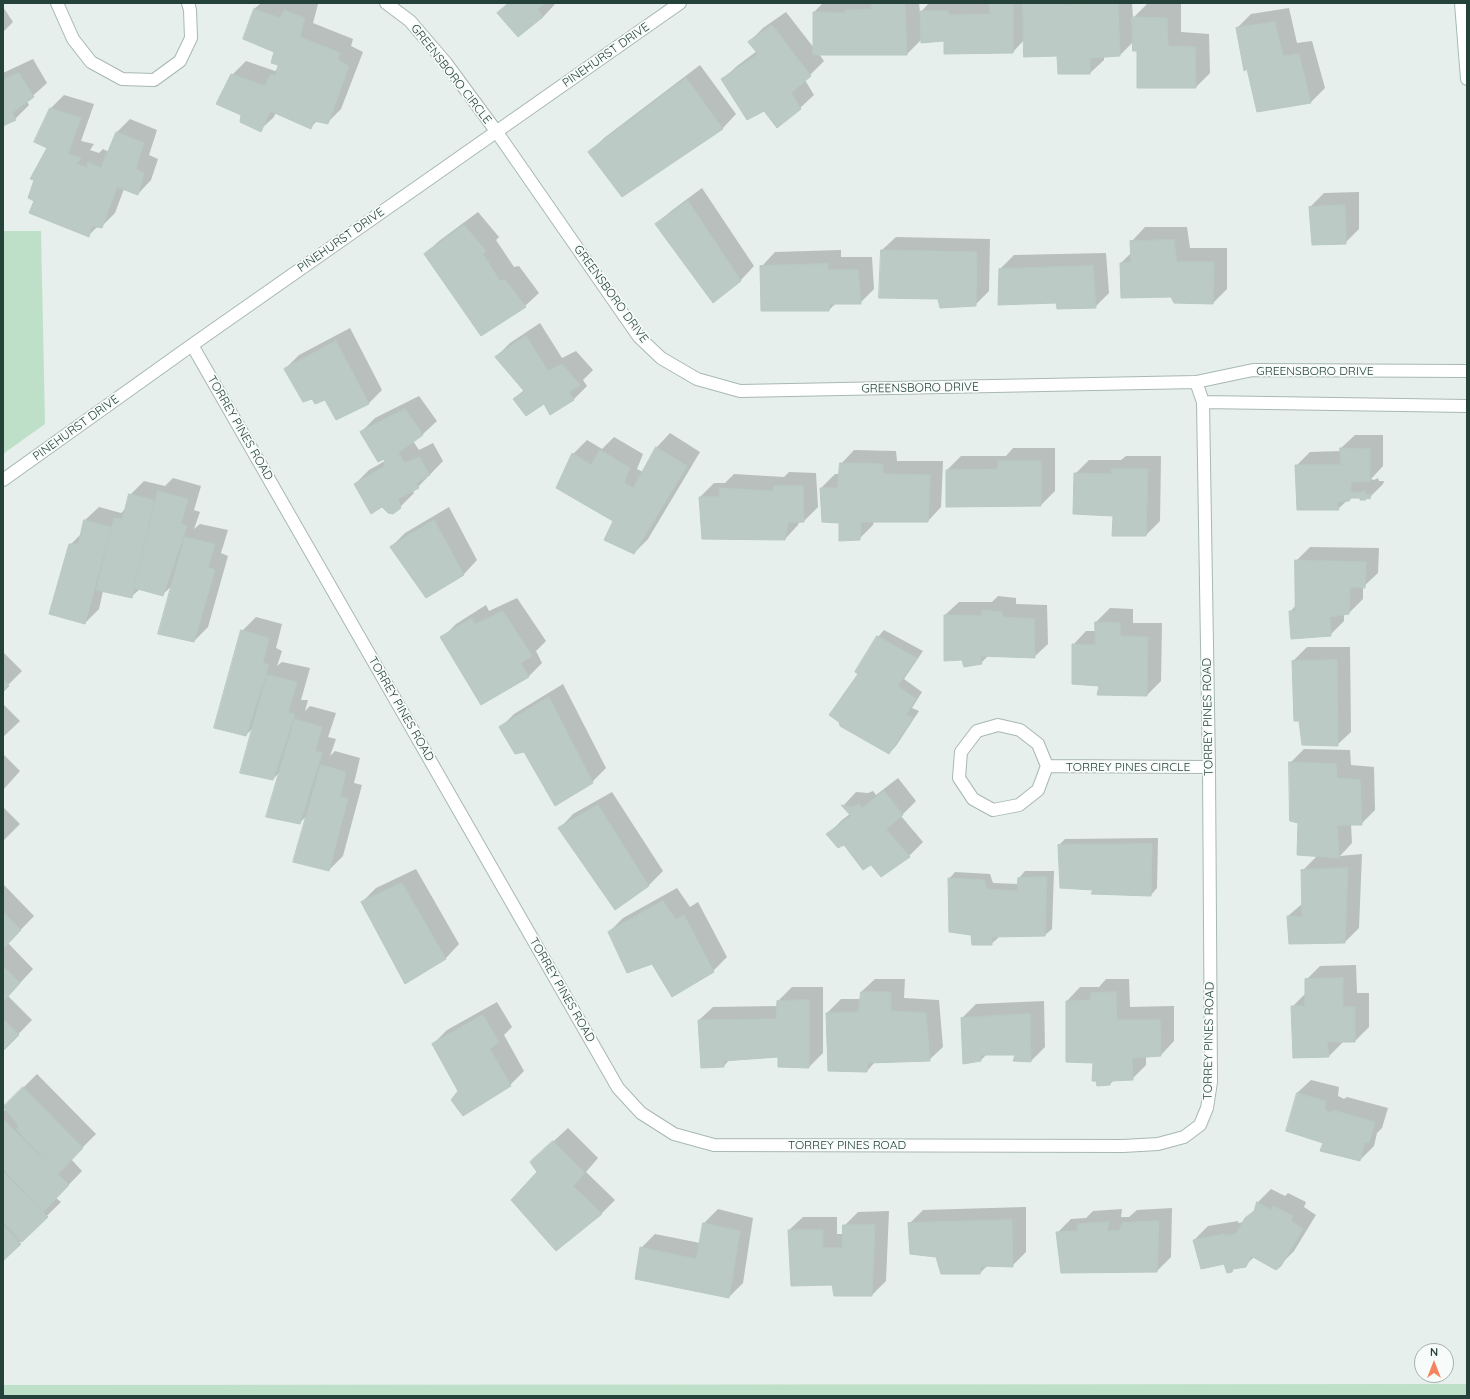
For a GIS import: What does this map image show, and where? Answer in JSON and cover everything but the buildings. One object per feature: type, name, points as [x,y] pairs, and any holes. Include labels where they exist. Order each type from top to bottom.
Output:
[{"type":"street","points":[[57,3],[73,39],[91,62],[122,79],[154,80],[180,61],[191,38],[190,10],[188,3]]},
{"type":"street","name":"GREENSBORO CIRCLE","points":[[386,3],[410,21],[436,51],[496,131]]},
{"type":"street","name":"PINEHURST DRIVE","points":[[3,480],[192,345],[680,3]]},
{"type":"street","points":[[1460,3],[1467,79]]},
{"type":"street","name":"GREENSBORO DRIVE","points":[[496,131],[639,337],[661,358],[697,379],[740,391],[1196,382],[1252,370],[1467,371]]},
{"type":"street","name":"TORREY PINES ROAD","points":[[192,345],[618,1088],[641,1113],[674,1134],[714,1145],[1123,1146],[1158,1144],[1184,1137],[1200,1125],[1208,1108],[1211,1082],[1203,402],[1196,382]]},
{"type":"street","points":[[1203,402],[1467,406]]},
{"type":"street","points":[[998,724],[1020,730],[1038,744],[1047,766],[1038,790],[1019,805],[993,810],[973,799],[960,778],[961,752],[976,731],[998,724]]},
{"type":"street","name":"TORREY PINES CIRCLE","points":[[1047,766],[1208,767]]},
{"type":"green space","points":[[3,231],[41,231],[45,424],[3,454]]},
{"type":"green space","points":[[1467,1384],[1467,1396],[3,1396],[3,1385]]}]
